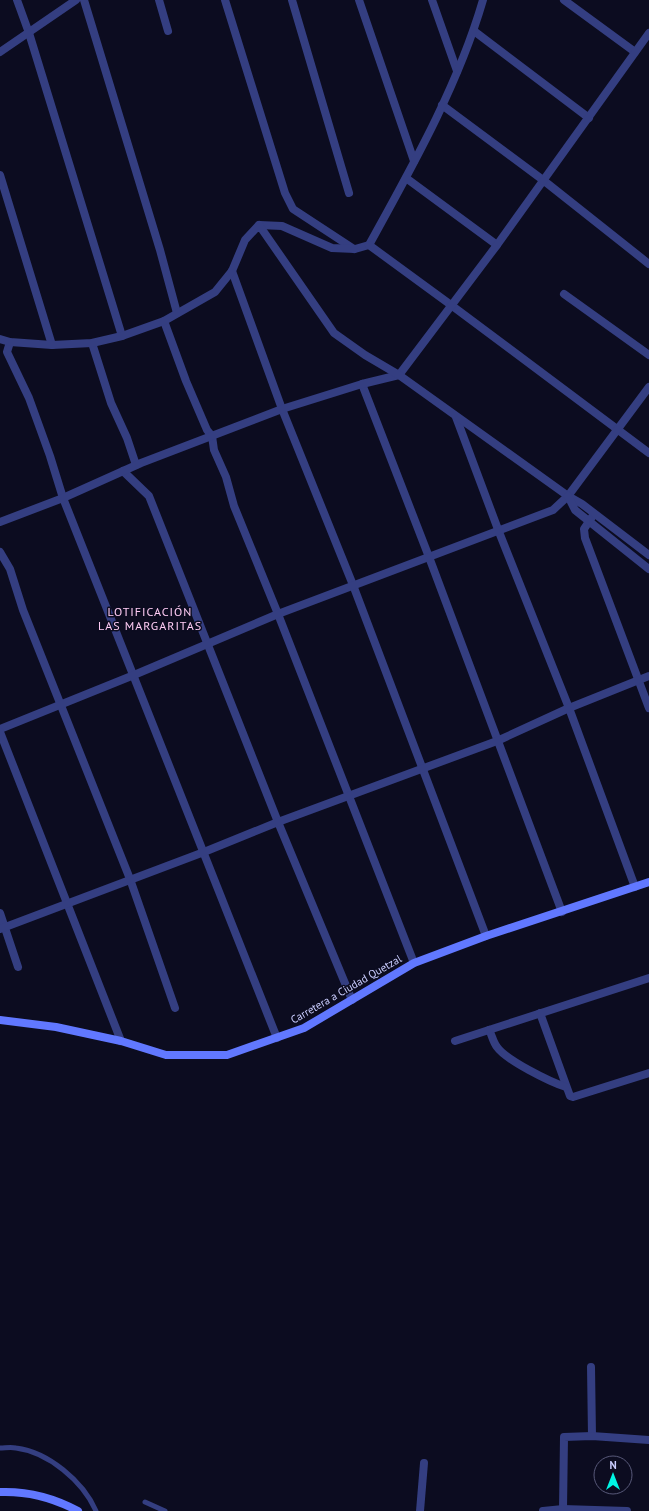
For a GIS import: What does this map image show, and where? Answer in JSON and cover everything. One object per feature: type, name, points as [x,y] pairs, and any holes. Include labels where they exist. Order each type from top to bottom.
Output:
[{"type":"main road","name":"Carretera a Ciudad Quetzal","points":[[0,1020],[56,1027],[121,1041],[166,1055],[227,1055],[304,1028],[414,963],[486,936],[649,882]]},
{"type":"main road","points":[[0,1492],[12,1492],[46,1497],[78,1511]]},
{"type":"street","points":[[17,0],[29,33],[122,336]]},
{"type":"street","points":[[0,52],[76,0]]},
{"type":"street","points":[[84,0],[160,250],[177,313]]},
{"type":"street","points":[[158,0],[168,32]]},
{"type":"street","points":[[225,0],[285,193],[293,209],[355,249]]},
{"type":"street","points":[[292,0],[349,193]]},
{"type":"street","points":[[359,0],[414,160]]},
{"type":"street","points":[[432,0],[457,71]]},
{"type":"street","points":[[0,339],[10,342],[52,345],[92,343],[122,336],[164,321],[216,292],[232,271],[245,240],[259,225],[282,226],[306,238],[332,248],[355,249],[369,245],[406,178],[442,104],[474,31],[483,0]]},
{"type":"street","points":[[564,0],[635,52]]},
{"type":"street","points":[[474,31],[589,118]]},
{"type":"street","points":[[0,522],[63,498],[136,465],[282,409],[362,384],[399,375],[497,245],[649,33]]},
{"type":"street","points":[[442,104],[543,180],[649,264]]},
{"type":"street","points":[[0,175],[52,345]]},
{"type":"street","points":[[406,178],[497,245]]},
{"type":"street","points":[[259,225],[334,333],[399,375],[568,496],[582,504],[649,556]]},
{"type":"street","points":[[369,245],[649,454]]},
{"type":"street","points":[[232,271],[282,409],[353,585],[486,936]]},
{"type":"street","points":[[564,294],[649,355]]},
{"type":"street","points":[[164,321],[186,380],[207,430],[212,436],[214,450],[226,477],[234,506],[278,614],[414,963]]},
{"type":"street","points":[[10,342],[7,352],[29,398],[50,456],[63,498],[277,1038]]},
{"type":"street","points":[[92,343],[111,403],[127,438],[136,465]]},
{"type":"street","points":[[362,384],[429,557],[562,912]]},
{"type":"street","points":[[121,1041],[0,731],[61,704],[209,644],[278,614],[499,532],[553,510],[568,496],[649,387]]},
{"type":"street","points":[[456,417],[499,532],[570,708],[635,887]]},
{"type":"street","points":[[123,471],[149,496],[209,644],[278,822],[352,1000]]},
{"type":"street","points":[[568,496],[575,510],[589,523],[649,569]]},
{"type":"street","points":[[594,514],[584,530],[585,538],[649,708]]},
{"type":"street","points":[[0,552],[10,569],[24,610],[130,879],[175,1008]]},
{"type":"street","points":[[3,928],[204,852],[278,822],[497,741],[570,708],[649,676]]},
{"type":"street","points":[[0,913],[3,928],[18,967]]},
{"type":"street","points":[[455,1041],[649,978]]},
{"type":"street","points":[[540,1013],[570,1096],[573,1097],[649,1073]]},
{"type":"street","points":[[489,1030],[497,1047],[513,1061],[555,1083],[566,1087]]},
{"type":"street","points":[[591,1367],[592,1436]]},
{"type":"street","points":[[562,1509],[564,1437],[592,1436],[649,1440]]},
{"type":"street","points":[[420,1511],[424,1463]]},
{"type":"street","points":[[543,1511],[562,1509],[627,1511]]},
{"type":"lane","points":[[0,1448],[15,1448],[40,1455],[66,1471],[81,1488],[96,1511]]},
{"type":"lane","points":[[145,1502],[165,1511]]},
{"type":"district","name":"LOTIFICACIÓN LAS MARGARITAS","points":[[150,618]]}]
